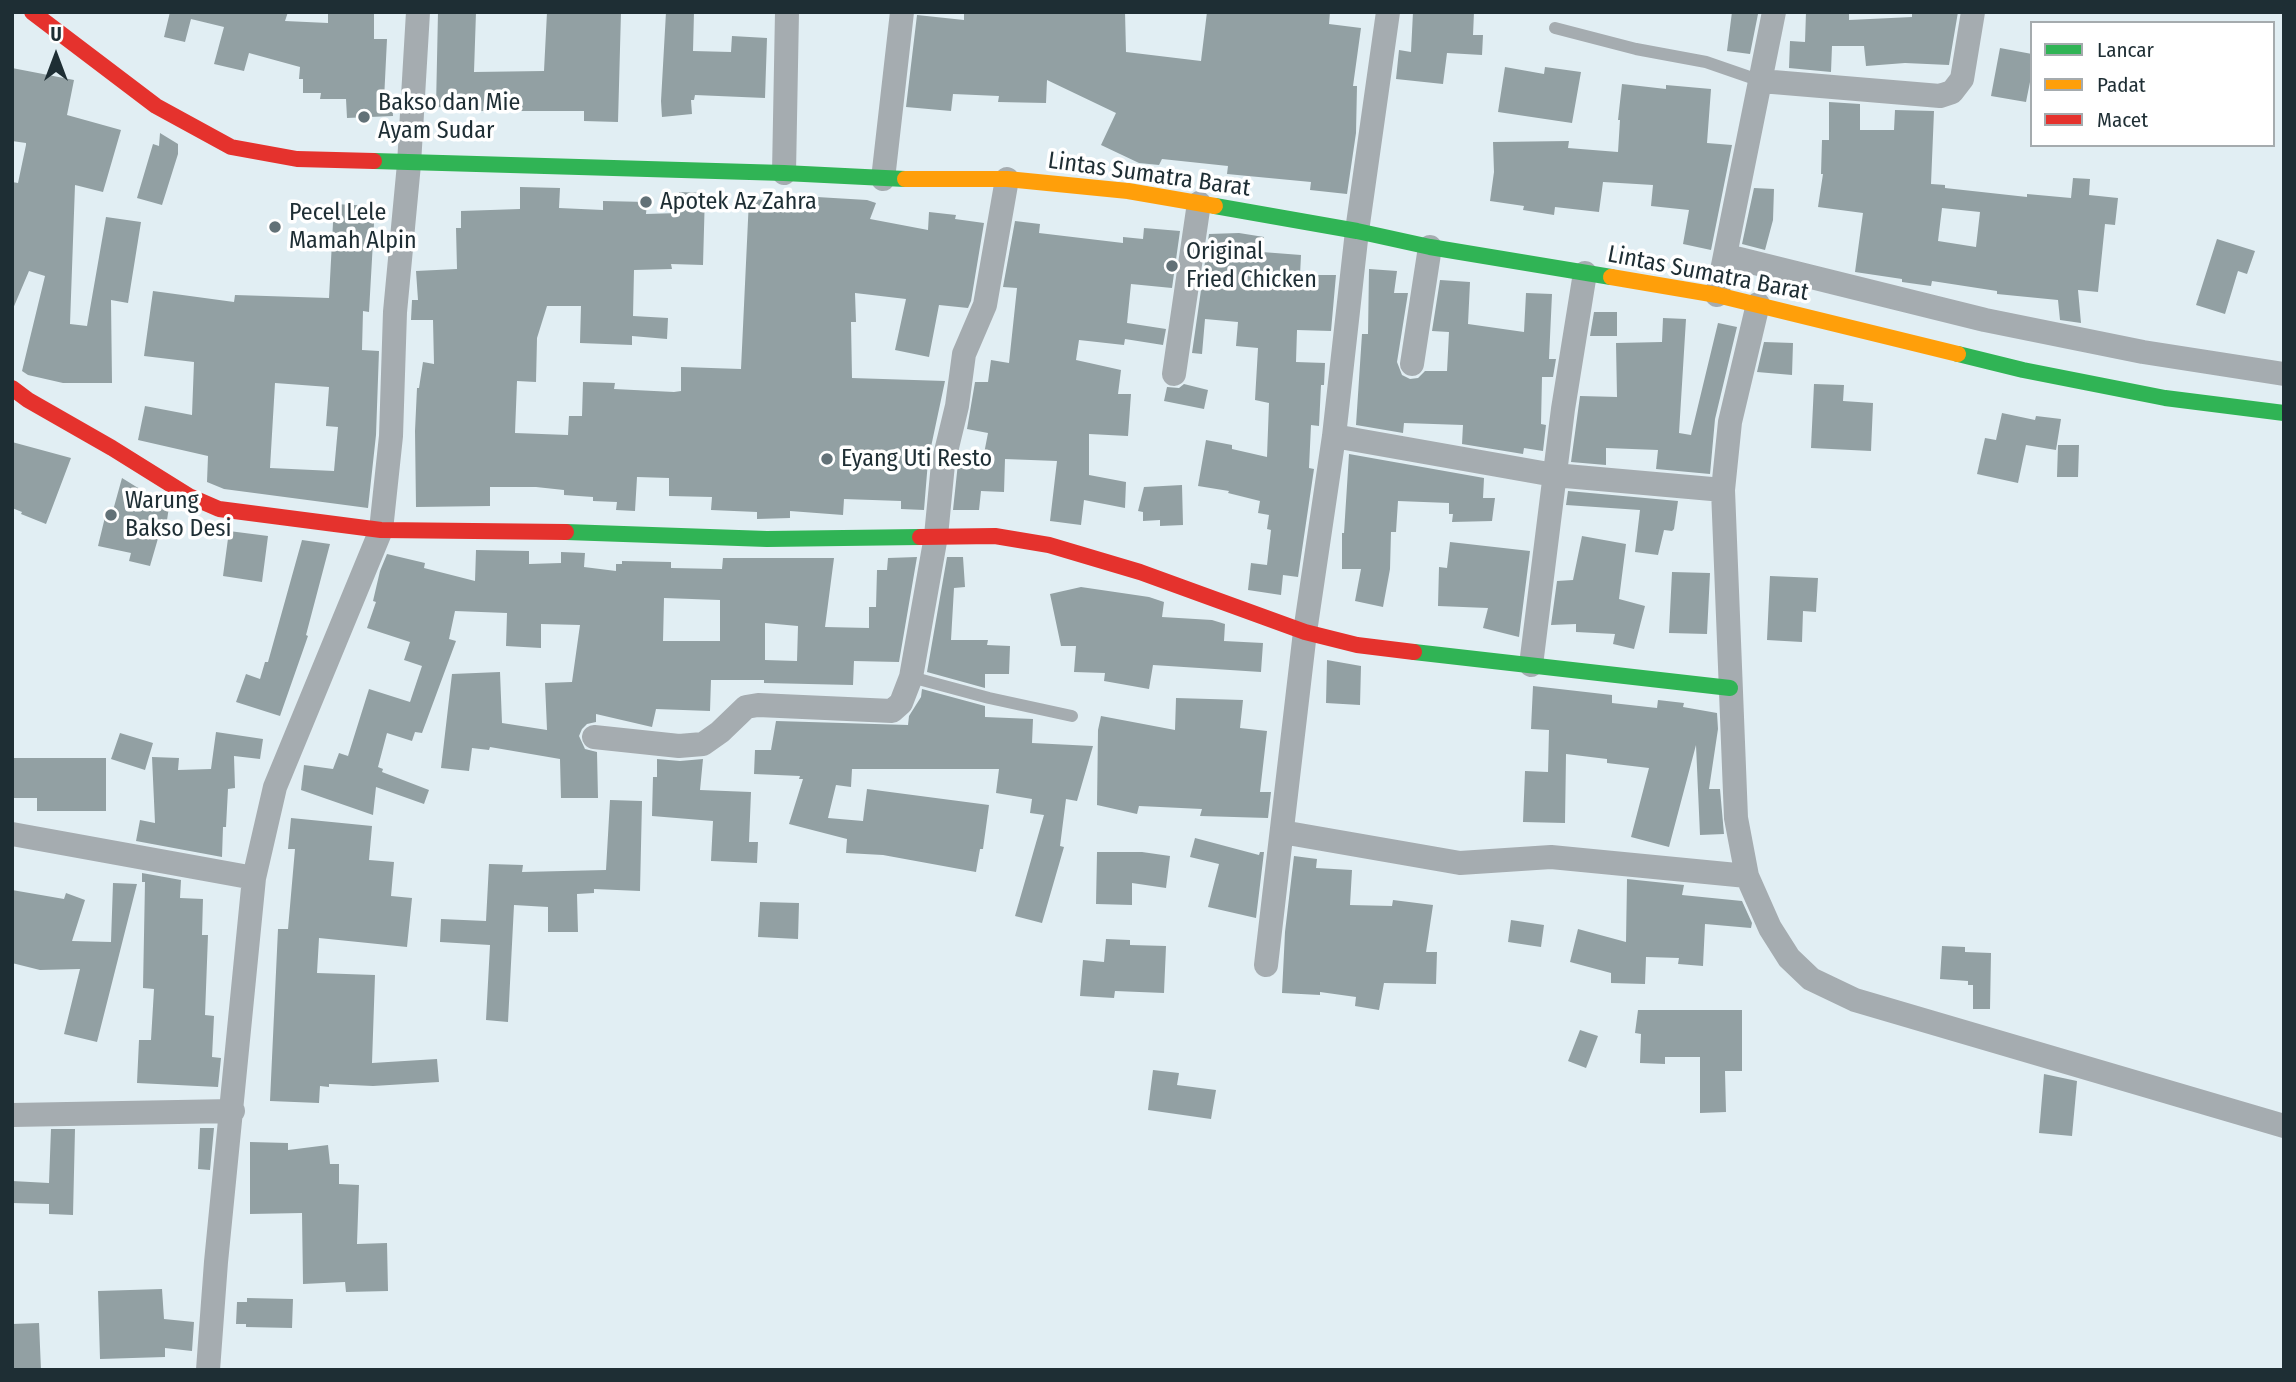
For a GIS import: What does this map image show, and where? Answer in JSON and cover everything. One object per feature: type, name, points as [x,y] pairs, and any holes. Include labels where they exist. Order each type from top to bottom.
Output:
[{"type":"main road","name":"Lintas Sumatra Barat","points":[[32,12],[156,106],[231,147],[297,159],[784,173],[883,179],[1007,179],[1128,191],[1357,231],[1430,247],[1717,295],[2023,370],[2165,398],[2284,413]]},
{"type":"main road","points":[[12,388],[189,496],[219,509],[381,530],[515,530],[767,539],[995,536],[1049,545],[1140,572],[1305,632],[1357,645],[1730,688]]},
{"type":"street","points":[[208,1370],[254,878],[275,787],[381,530],[391,436],[395,312],[409,164],[418,12]]},
{"type":"street","points":[[784,173],[787,12]]},
{"type":"street","points":[[883,179],[902,12]]},
{"type":"street","points":[[1266,965],[1305,632],[1334,436],[1357,231],[1388,12]]},
{"type":"street","points":[[1717,295],[1727,257],[1774,12]]},
{"type":"street","points":[[1761,81],[1940,96],[1952,92],[1962,79],[1973,12]]},
{"type":"street","points":[[594,737],[679,746],[703,744],[746,707],[758,705],[892,711],[901,703],[911,677],[936,536],[943,464],[957,406],[964,354],[985,305],[1007,179]]},
{"type":"street","points":[[1174,374],[1199,203]]},
{"type":"street","points":[[1412,364],[1430,247]]},
{"type":"street","points":[[1727,257],[1985,320],[2143,352],[2284,374]]},
{"type":"street","points":[[1531,665],[1554,475],[1585,273]]},
{"type":"street","points":[[1758,304],[1730,422],[1723,490],[1736,817],[1748,876],[1770,928],[1789,958],[1811,979],[1855,1000],[2284,1126]]},
{"type":"street","points":[[1334,436],[1554,475],[1723,490]]},
{"type":"street","points":[[1282,832],[1460,863],[1551,857],[1748,876]]},
{"type":"street","points":[[12,834],[254,878]]},
{"type":"street","points":[[12,1115],[233,1111]]},
{"type":"lane","points":[[1555,28],[1636,49],[1706,62],[1761,81]]},
{"type":"lane","points":[[911,677],[1072,716]]},
{"type":"building","points":[[170,12],[288,12],[285,21],[328,23],[328,12],[374,12],[374,39],[387,39],[384,100],[392,99],[393,116],[347,118],[346,99],[320,99],[321,93],[303,93],[303,79],[299,79],[300,67],[249,53],[244,71],[214,64],[224,27],[191,19],[185,42],[164,37]]},
{"type":"building","points":[[438,12],[476,12],[474,72],[544,71],[547,12],[621,12],[618,122],[584,121],[584,111],[477,111],[436,107]]},
{"type":"building","points":[[666,12],[694,12],[693,51],[731,52],[732,36],[767,38],[765,98],[695,95],[694,100],[691,100],[692,114],[662,117]]},
{"type":"building","points":[[964,12],[1125,12],[1126,52],[1201,61],[1207,12],[1330,12],[1329,24],[1361,28],[1353,86],[1357,86],[1356,133],[1347,194],[1310,190],[1311,182],[1227,174],[1228,166],[1162,159],[1159,165],[1139,163],[1101,145],[1116,113],[1047,80],[1046,103],[998,102],[999,96],[953,94],[951,111],[906,107],[917,15],[964,20]]},
{"type":"building","points":[[1413,12],[1474,12],[1473,35],[1483,35],[1482,55],[1447,53],[1443,84],[1396,79],[1399,50],[1411,52]]},
{"type":"building","points":[[1732,12],[1758,14],[1750,54],[1727,51]]},
{"type":"building","points":[[1806,12],[1849,12],[1849,20],[1912,17],[1912,12],[1958,12],[1949,65],[1905,63],[1866,66],[1864,46],[1832,46],[1831,72],[1789,68],[1790,41],[1805,42]]},
{"type":"building","points":[[2000,48],[2030,54],[2030,82],[2026,102],[1991,96]]},
{"type":"building","points":[[1505,67],[1544,74],[1545,67],[1581,72],[1572,123],[1498,112]]},
{"type":"building","points":[[12,68],[74,80],[67,115],[121,130],[103,192],[75,185],[70,324],[87,326],[106,217],[141,222],[128,303],[111,300],[112,383],[63,383],[28,375],[22,371],[45,276],[29,271],[12,311],[12,182],[18,183],[26,143],[12,141]]},
{"type":"building","points":[[1622,84],[1666,89],[1666,85],[1711,89],[1707,143],[1732,145],[1711,250],[1683,244],[1689,210],[1651,206],[1653,185],[1603,182],[1599,212],[1555,207],[1554,215],[1523,210],[1524,206],[1490,201],[1494,172],[1493,142],[1569,141],[1568,148],[1618,152]]},
{"type":"building","points":[[1829,102],[1860,104],[1860,130],[1894,130],[1895,110],[1934,111],[1931,184],[2027,197],[2027,194],[2071,198],[2073,178],[2090,179],[2089,195],[2118,198],[2115,225],[2105,224],[2098,292],[2078,290],[2081,323],[2060,320],[2058,300],[1997,294],[1997,291],[1932,281],[1931,286],[1902,282],[1902,279],[1855,272],[1863,213],[1818,207],[1823,174],[1822,140],[1829,140]],"holes":[[[1942,208],[1980,212],[1976,247],[1938,241]]]},
{"type":"building","points":[[160,133],[178,144],[178,154],[162,205],[137,198],[153,144],[159,146]]},
{"type":"building","points":[[520,187],[560,188],[559,208],[603,210],[603,201],[647,202],[646,214],[679,213],[679,192],[705,193],[703,265],[671,264],[672,269],[634,270],[633,316],[668,318],[667,339],[632,336],[632,345],[580,343],[581,306],[547,306],[537,338],[536,382],[517,381],[515,433],[568,435],[569,416],[582,416],[583,382],[615,383],[614,389],[674,392],[681,391],[681,367],[741,369],[749,199],[800,202],[800,196],[867,200],[876,203],[870,219],[928,230],[929,212],[956,215],[955,219],[984,223],[971,301],[968,308],[939,305],[929,357],[895,350],[906,299],[855,293],[856,322],[851,322],[852,378],[945,381],[928,461],[924,510],[901,509],[901,501],[844,499],[843,515],[790,511],[790,518],[757,519],[757,512],[711,510],[712,497],[669,496],[669,478],[637,477],[635,511],[616,510],[617,502],[593,501],[593,497],[564,495],[564,490],[536,487],[490,487],[490,506],[416,507],[417,388],[423,362],[434,364],[433,320],[411,320],[412,300],[418,300],[416,271],[457,269],[456,228],[461,228],[461,211],[520,209]]},
{"type":"building","points":[[1754,188],[1774,189],[1773,220],[1765,250],[1742,244]]},
{"type":"building","points":[[334,204],[375,206],[369,312],[363,311],[362,350],[379,351],[376,435],[368,508],[224,489],[207,482],[208,456],[138,440],[145,406],[192,415],[194,362],[144,356],[153,291],[234,302],[235,295],[329,298]],"holes":[[[275,383],[329,387],[326,426],[338,427],[334,471],[270,468]]]},
{"type":"building","points":[[1015,221],[1040,224],[1039,233],[1123,243],[1123,237],[1143,239],[1144,228],[1180,231],[1172,288],[1131,284],[1127,323],[1166,329],[1163,345],[1125,339],[1124,345],[1079,340],[1076,360],[1121,370],[1118,394],[1131,394],[1128,436],[1089,434],[1089,475],[1126,482],[1125,508],[1084,500],[1081,525],[1050,521],[1057,461],[1005,459],[1004,492],[981,491],[979,510],[953,510],[958,463],[982,464],[988,433],[967,429],[975,382],[988,382],[991,360],[1009,363],[1017,288],[1003,287]]},
{"type":"building","points":[[1239,233],[1264,237],[1262,252],[1301,255],[1300,275],[1336,275],[1331,331],[1297,330],[1296,362],[1325,363],[1324,385],[1321,385],[1319,426],[1311,425],[1309,468],[1314,469],[1298,577],[1283,575],[1281,595],[1248,590],[1251,563],[1267,565],[1271,530],[1267,529],[1269,515],[1258,513],[1260,501],[1228,493],[1229,491],[1198,486],[1206,440],[1232,445],[1232,449],[1267,457],[1269,403],[1255,400],[1258,348],[1236,346],[1238,322],[1205,319],[1202,354],[1192,353],[1209,234]]},
{"type":"building","points":[[2217,239],[2255,251],[2247,274],[2238,271],[2225,314],[2196,305]]},
{"type":"building","points":[[1369,269],[1397,271],[1394,293],[1408,293],[1397,362],[1402,375],[1410,379],[1418,378],[1425,371],[1447,371],[1449,332],[1432,331],[1440,280],[1470,282],[1468,324],[1524,332],[1526,293],[1552,294],[1549,359],[1556,359],[1553,377],[1542,377],[1541,424],[1546,425],[1543,451],[1524,448],[1523,454],[1462,444],[1463,425],[1404,423],[1403,433],[1356,425],[1362,334],[1368,334]]},
{"type":"building","points":[[1594,312],[1617,312],[1617,336],[1590,336]]},
{"type":"building","points":[[1663,318],[1686,319],[1679,433],[1691,435],[1718,323],[1737,327],[1715,419],[1710,474],[1656,469],[1658,450],[1606,448],[1606,465],[1571,462],[1580,396],[1617,397],[1616,343],[1662,342]]},
{"type":"building","points":[[1764,342],[1793,343],[1792,375],[1757,372]]},
{"type":"building","points":[[1184,384],[1208,390],[1204,409],[1164,401],[1167,387],[1179,388]]},
{"type":"building","points":[[1814,384],[1844,385],[1843,401],[1873,403],[1871,451],[1811,448]]},
{"type":"building","points":[[2002,413],[2035,420],[2036,416],[2061,419],[2056,450],[2026,445],[2018,483],[1977,474],[1985,438],[1996,440]]},
{"type":"building","points":[[12,442],[71,458],[46,524],[12,508]]},
{"type":"building","points":[[2058,445],[2079,445],[2078,477],[2057,477]]},
{"type":"building","points":[[1349,454],[1484,478],[1483,498],[1495,498],[1492,521],[1452,522],[1453,514],[1449,514],[1449,503],[1398,501],[1396,532],[1391,532],[1390,569],[1383,607],[1355,601],[1361,569],[1342,569],[1342,533]]},
{"type":"building","points":[[122,478],[169,507],[167,520],[161,519],[150,566],[129,561],[131,553],[98,546],[106,513],[112,514]]},
{"type":"building","points":[[1182,485],[1183,525],[1160,526],[1160,520],[1143,521],[1143,512],[1138,511],[1144,487]]},
{"type":"building","points":[[1568,491],[1678,501],[1674,529],[1664,530],[1658,555],[1635,552],[1640,510],[1566,505]]},
{"type":"building","points":[[229,531],[268,536],[262,582],[223,576]]},
{"type":"building","points":[[1582,536],[1626,544],[1619,599],[1645,606],[1634,649],[1613,644],[1615,634],[1576,632],[1576,624],[1551,625],[1557,581],[1573,580]]},
{"type":"building","points":[[302,540],[330,544],[306,635],[308,636],[280,716],[236,702],[246,674],[260,679],[265,662],[268,662]]},
{"type":"building","points":[[1450,542],[1530,551],[1519,637],[1483,628],[1488,608],[1438,606],[1439,567],[1447,568]]},
{"type":"building","points":[[476,550],[529,551],[529,564],[561,563],[561,552],[585,553],[584,567],[616,571],[616,564],[622,564],[622,561],[671,562],[671,568],[722,569],[723,558],[834,558],[825,627],[869,628],[869,607],[876,607],[877,570],[887,570],[888,558],[917,557],[899,662],[854,661],[853,685],[711,680],[710,711],[656,709],[652,727],[596,714],[596,722],[587,724],[579,736],[585,749],[597,752],[598,798],[561,798],[560,759],[490,747],[489,750],[472,748],[469,771],[441,768],[452,674],[500,672],[502,723],[547,730],[545,683],[572,682],[580,625],[541,624],[541,648],[506,646],[507,613],[455,611],[449,639],[456,641],[422,733],[415,732],[412,741],[387,733],[378,767],[383,769],[382,772],[429,790],[424,804],[376,787],[373,815],[301,790],[304,765],[333,769],[339,753],[348,756],[369,689],[410,702],[422,666],[404,660],[410,642],[367,628],[376,602],[373,601],[380,571],[387,554],[425,563],[424,568],[475,581]],"holes":[[[664,598],[720,600],[720,641],[663,641]],[[765,623],[798,626],[797,661],[765,660]]]},
{"type":"building","points":[[947,557],[963,557],[965,587],[954,588],[951,640],[988,640],[987,645],[1010,646],[1009,674],[985,674],[985,688],[927,672]]},
{"type":"building","points":[[1672,572],[1710,573],[1707,634],[1669,633]]},
{"type":"building","points":[[1770,576],[1818,578],[1816,612],[1803,611],[1802,642],[1767,640]]},
{"type":"building","points":[[1081,587],[1149,597],[1164,602],[1162,617],[1212,620],[1225,624],[1224,641],[1263,643],[1261,672],[1153,665],[1149,689],[1104,681],[1105,673],[1074,672],[1076,646],[1061,646],[1050,594]]},
{"type":"building","points":[[1327,660],[1361,666],[1360,705],[1326,703]]},
{"type":"building","points":[[1533,686],[1612,695],[1612,703],[1657,708],[1658,700],[1684,703],[1683,707],[1717,713],[1718,729],[1709,789],[1720,789],[1724,834],[1700,835],[1696,745],[1669,847],[1631,837],[1649,768],[1607,763],[1607,759],[1566,754],[1565,823],[1523,822],[1525,771],[1548,772],[1549,730],[1531,729]]},
{"type":"building","points":[[922,689],[985,706],[985,717],[1033,719],[1032,743],[1093,746],[1077,801],[1066,799],[1060,846],[1064,847],[1042,923],[1015,916],[1044,815],[1030,813],[1032,799],[996,793],[999,769],[852,769],[851,787],[836,785],[828,818],[863,821],[867,789],[989,805],[983,849],[980,849],[976,872],[883,855],[846,853],[847,839],[789,824],[803,779],[799,779],[800,776],[754,774],[755,750],[771,750],[776,721],[908,725],[909,716],[921,697]]},
{"type":"building","points":[[1176,698],[1243,700],[1240,728],[1267,731],[1260,792],[1271,792],[1268,818],[1200,816],[1202,809],[1139,806],[1137,814],[1097,805],[1098,730],[1101,716],[1175,730]]},
{"type":"building","points":[[216,732],[263,739],[260,759],[234,756],[235,788],[228,789],[222,857],[136,841],[140,820],[155,823],[152,757],[179,758],[178,770],[211,769]]},
{"type":"building","points":[[120,733],[153,743],[145,770],[111,759]]},
{"type":"building","points":[[12,758],[106,758],[106,811],[37,811],[37,798],[12,798]]},
{"type":"building","points":[[657,759],[703,759],[700,790],[751,792],[749,842],[758,842],[757,863],[711,861],[713,821],[652,816],[653,777],[657,777]]},
{"type":"building","points":[[610,800],[642,801],[640,891],[594,889],[594,893],[577,894],[578,932],[548,932],[548,907],[514,905],[508,1022],[486,1020],[490,945],[440,942],[441,919],[486,921],[489,864],[523,865],[522,872],[606,870]]},
{"type":"building","points":[[291,818],[372,826],[369,860],[394,862],[391,896],[412,898],[407,947],[319,938],[317,973],[375,975],[372,1063],[437,1059],[439,1082],[373,1086],[329,1084],[329,1087],[320,1086],[319,1103],[270,1101],[278,929],[288,929],[295,849],[288,849]]},
{"type":"building","points":[[1195,838],[1259,855],[1264,852],[1256,918],[1208,907],[1219,864],[1190,857]]},
{"type":"building","points":[[1097,852],[1142,852],[1170,856],[1166,888],[1132,883],[1132,905],[1096,904]]},
{"type":"building","points":[[1294,856],[1317,859],[1316,868],[1352,870],[1350,905],[1392,906],[1393,900],[1433,905],[1426,952],[1437,952],[1436,984],[1384,983],[1379,1010],[1355,1006],[1356,997],[1320,992],[1320,995],[1282,993],[1285,932]]},
{"type":"building","points":[[142,873],[181,880],[180,898],[203,899],[202,935],[208,935],[205,1015],[214,1016],[212,1057],[221,1058],[218,1087],[137,1083],[139,1040],[151,1040],[154,989],[143,988],[145,882],[142,882]]},
{"type":"building","points":[[1627,879],[1684,885],[1682,895],[1742,901],[1752,923],[1751,928],[1705,924],[1703,966],[1678,964],[1679,958],[1646,957],[1645,984],[1611,983],[1611,973],[1570,962],[1578,929],[1626,942]]},
{"type":"building","points":[[113,883],[137,884],[97,1042],[64,1034],[80,969],[40,970],[12,963],[12,890],[64,899],[66,893],[85,900],[72,941],[111,942]]},
{"type":"building","points":[[760,902],[799,903],[798,939],[758,937]]},
{"type":"building","points":[[1511,920],[1544,925],[1541,947],[1508,942]]},
{"type":"building","points":[[1106,939],[1130,940],[1130,945],[1166,946],[1164,993],[1115,991],[1114,998],[1080,996],[1083,960],[1104,962]]},
{"type":"building","points":[[1942,946],[1965,947],[1965,952],[1991,953],[1990,1009],[1973,1009],[1973,985],[1968,985],[1968,981],[1940,979]]},
{"type":"building","points":[[1638,1010],[1742,1010],[1742,1071],[1725,1071],[1726,1112],[1700,1113],[1700,1057],[1665,1057],[1665,1064],[1640,1063],[1641,1034],[1635,1033]]},
{"type":"building","points":[[1580,1030],[1598,1036],[1586,1068],[1568,1061]]},
{"type":"building","points":[[1153,1070],[1179,1073],[1177,1085],[1216,1090],[1211,1119],[1148,1110]]},
{"type":"building","points":[[2044,1074],[2077,1081],[2072,1136],[2039,1133]]},
{"type":"building","points":[[200,1128],[214,1128],[210,1170],[198,1169]]},
{"type":"building","points":[[51,1129],[75,1129],[73,1215],[49,1214],[49,1204],[12,1203],[12,1181],[49,1183]]},
{"type":"building","points":[[250,1142],[288,1143],[288,1150],[328,1145],[330,1164],[339,1164],[339,1184],[359,1185],[357,1244],[387,1243],[388,1291],[346,1292],[345,1282],[303,1284],[302,1213],[250,1214]]},
{"type":"building","points":[[162,1289],[164,1319],[194,1322],[192,1351],[165,1348],[165,1357],[100,1359],[98,1291]]},
{"type":"building","points":[[247,1298],[293,1299],[292,1328],[246,1327],[246,1324],[236,1324],[237,1302],[247,1302]]},
{"type":"building","points":[[39,1323],[41,1370],[12,1370],[12,1324]]},
{"type":"traffic: fast","points":[[374,161],[905,179]]},
{"type":"traffic: fast","points":[[1215,206],[1430,247],[1611,277]]},
{"type":"traffic: fast","points":[[1958,354],[2023,370],[2165,398],[2284,413]]},
{"type":"traffic: fast","points":[[566,532],[767,539],[920,537]]},
{"type":"traffic: fast","points":[[1414,652],[1730,688]]},
{"type":"traffic: slow","points":[[905,179],[1007,179],[1128,191],[1215,206]]},
{"type":"traffic: slow","points":[[1611,277],[1717,295],[1958,354]]},
{"type":"traffic: jam","points":[[32,12],[156,106],[231,147],[297,159],[374,161]]},
{"type":"traffic: jam","points":[[12,388],[189,496],[219,509],[381,530],[566,532]]},
{"type":"traffic: jam","points":[[920,537],[995,536],[1049,545],[1140,572],[1305,632],[1357,645],[1414,652]]},
{"type":"place","name":"Bakso dan Mie Ayam Sudar","points":[[364,117]]},
{"type":"place","name":"Apotek Az Zahra","points":[[646,202]]},
{"type":"place","name":"Pecel Lele Mamah Alpin","points":[[275,227]]},
{"type":"place","name":"Original Fried Chicken","points":[[1172,266]]},
{"type":"place","name":"Eyang Uti Resto","points":[[827,459]]},
{"type":"place","name":"Warung Bakso Desi","points":[[111,515]]}]
